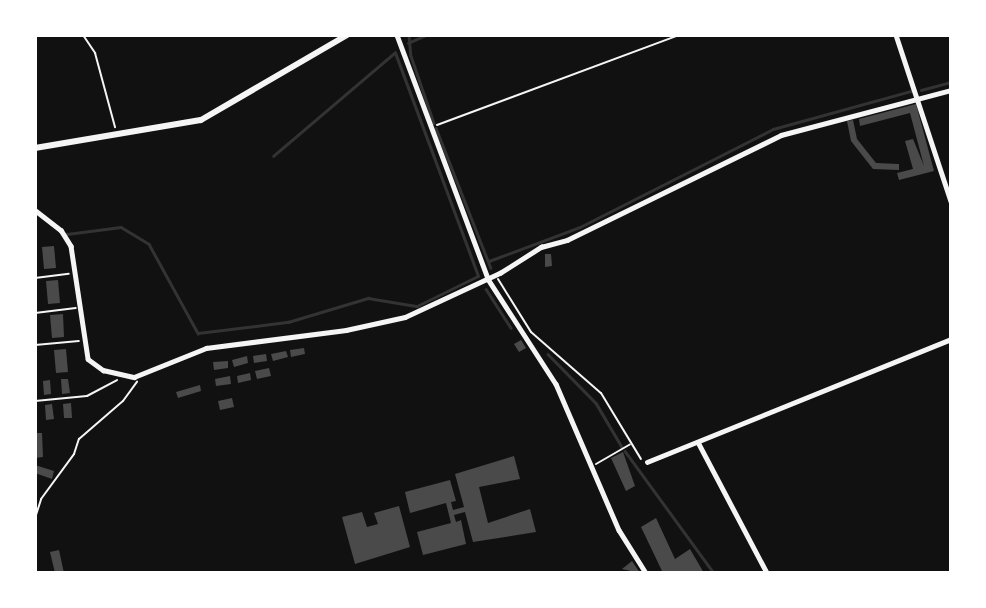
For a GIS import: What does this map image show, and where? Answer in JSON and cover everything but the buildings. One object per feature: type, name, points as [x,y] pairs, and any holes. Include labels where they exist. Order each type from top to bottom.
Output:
[{"type":"street","points":[[35,148],[201,120],[347,35]]},
{"type":"street","points":[[397,35],[429,128],[488,279],[556,384],[619,530],[646,573]]},
{"type":"street","points":[[896,35],[951,201]]},
{"type":"street","points":[[35,210],[66,236],[75,273],[83,340],[93,366],[134,377],[206,348],[346,330],[405,317],[488,279],[541,247],[567,240],[781,135],[951,90]]},
{"type":"street","points":[[647,462],[951,339]]},
{"type":"street","points":[[698,442],[767,573]]},
{"type":"path","points":[[83,35],[94,53],[117,135]]},
{"type":"path","points":[[429,128],[679,35]]},
{"type":"path","points":[[35,278],[75,273]]},
{"type":"path","points":[[495,275],[531,332],[601,393],[631,444],[647,462]]},
{"type":"path","points":[[35,313],[79,307]]},
{"type":"path","points":[[35,345],[83,340]]},
{"type":"path","points":[[35,401],[87,396],[123,376]]},
{"type":"path","points":[[35,518],[41,499],[74,454],[79,439],[133,391],[134,377]]},
{"type":"path","points":[[591,467],[631,444]]},
{"type":"waterway","points":[[409,35],[411,56],[434,123]]},
{"type":"waterway","points":[[408,43],[426,35]]},
{"type":"waterway","points":[[67,234],[121,227],[149,244],[198,333],[288,322],[368,298],[417,306],[478,276],[395,53],[274,156]]},
{"type":"waterway","points":[[921,90],[951,82]]},
{"type":"waterway","points":[[489,261],[580,227],[773,129],[911,91]]},
{"type":"waterway","points":[[436,128],[491,268]]},
{"type":"waterway","points":[[486,289],[511,328]]},
{"type":"waterway","points":[[548,354],[596,403],[622,447]]},
{"type":"waterway","points":[[625,451],[714,573]]}]
